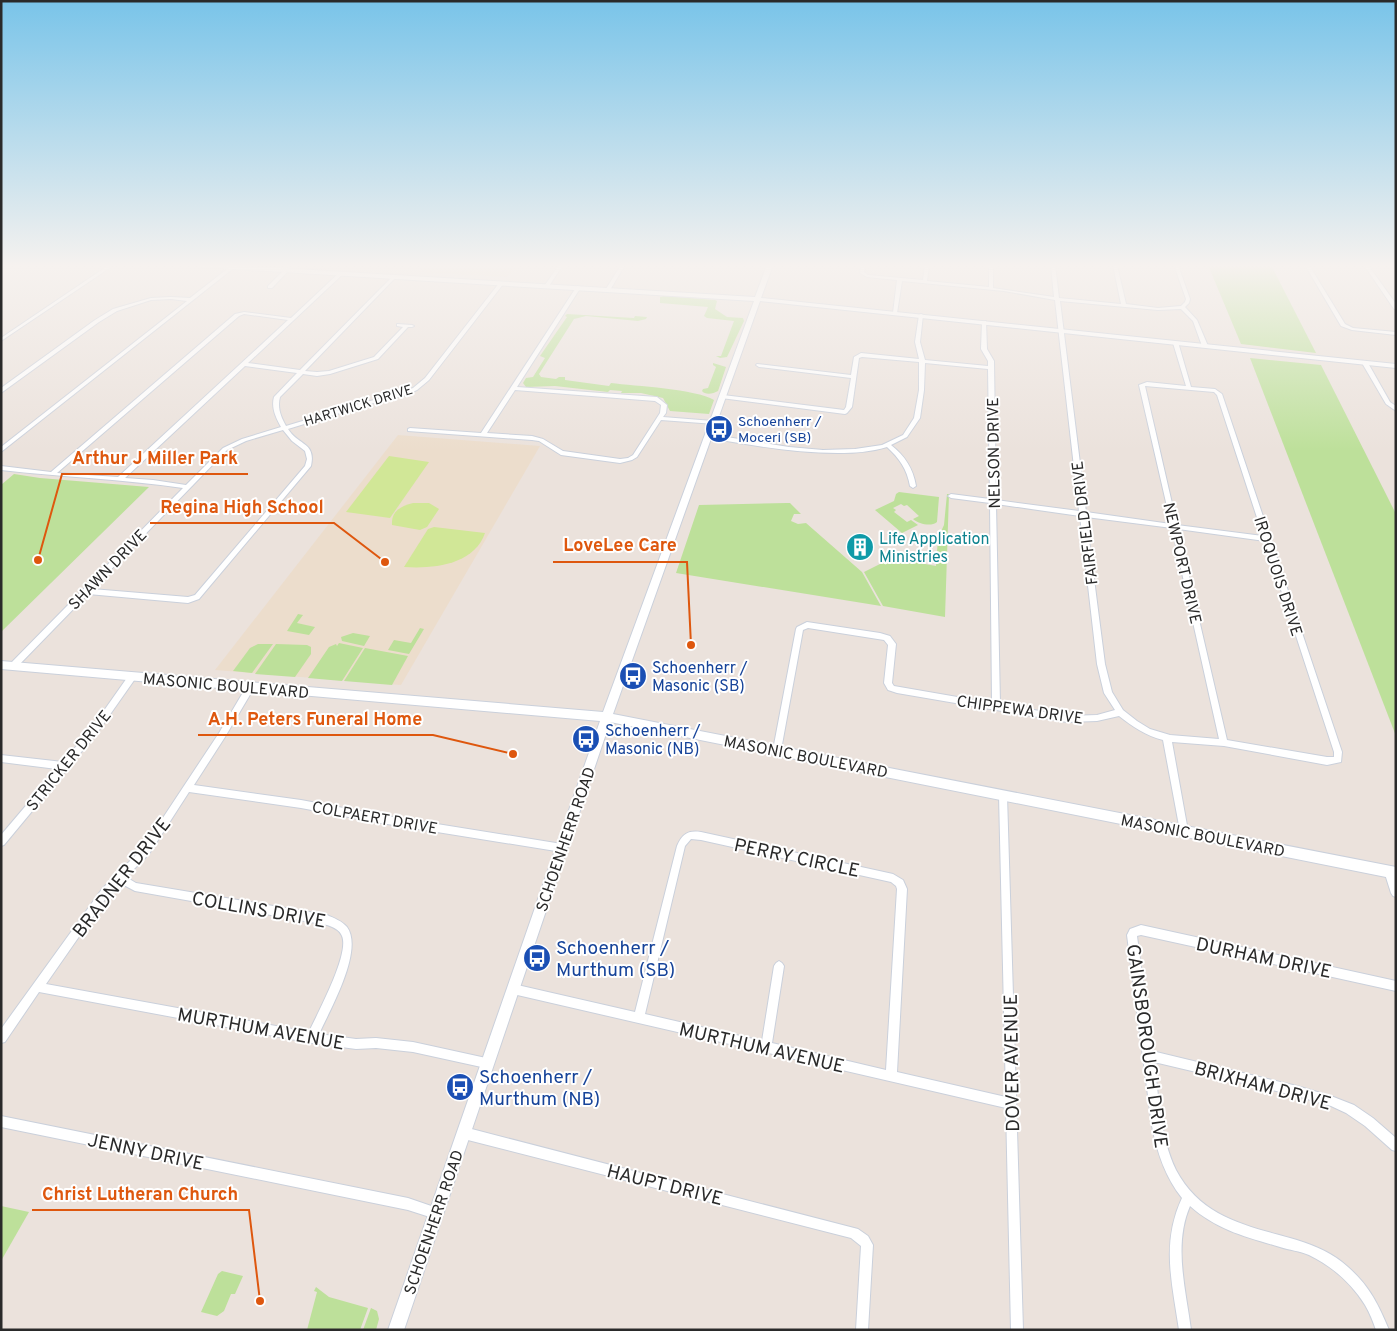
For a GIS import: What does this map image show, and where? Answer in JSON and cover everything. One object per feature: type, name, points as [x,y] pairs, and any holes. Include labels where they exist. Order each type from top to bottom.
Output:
[{"type":"main road","name":"SCHOENHERR ROAD","points":[[396,1330],[464,1133],[486,1063],[607,717],[748,327]]},
{"type":"main road","points":[[1028,327],[1396,366]]},
{"type":"main road","name":"MASONIC BOULEVARD","points":[[1,665],[607,717],[1392,872]]},
{"type":"street","points":[[1,340],[20,327]]},
{"type":"street","points":[[1,391],[89,327]]},
{"type":"street","points":[[1,450],[157,327]]},
{"type":"street","points":[[52,474],[222,327]]},
{"type":"street","points":[[120,479],[283,327]]},
{"type":"street","points":[[86,591],[188,600],[197,597],[308,466],[310,458],[307,448],[290,437],[275,407],[275,401],[300,372],[344,327]]},
{"type":"street","points":[[244,364],[300,372],[325,373],[373,359],[408,327]]},
{"type":"street","name":"HARTWICK DRIVE","points":[[285,428],[364,404],[398,396],[416,389],[467,327]]},
{"type":"street","points":[[483,435],[553,327]]},
{"type":"street","points":[[708,436],[836,452],[865,451],[888,445],[909,432],[917,419],[922,360],[918,346],[920,327]]},
{"type":"street","name":"NELSON DRIVE","points":[[984,327],[984,349],[991,361],[996,706]]},
{"type":"street","points":[[1197,327],[1204,346]]},
{"type":"street","points":[[1347,327],[1396,334]]},
{"type":"street","name":"FAIRFIELD DRIVE","points":[[1061,331],[1102,669],[1108,693],[1120,712]]},
{"type":"street","points":[[1176,343],[1189,388]]},
{"type":"street","points":[[723,397],[845,412],[848,409],[859,356],[922,360],[991,368]]},
{"type":"street","points":[[1365,363],[1388,403],[1396,409]]},
{"type":"street","points":[[759,365],[854,376]]},
{"type":"street","name":"NEWPORT DRIVE","points":[[1189,388],[1142,385],[1224,743]]},
{"type":"street","points":[[410,430],[541,440],[561,453],[625,461],[635,456],[640,450],[662,415],[664,405],[657,399],[514,388]]},
{"type":"street","name":"IROQUOIS DRIVE","points":[[1189,388],[1218,392],[1338,752],[1338,760],[1327,761],[1224,743]]},
{"type":"street","points":[[662,415],[714,421]]},
{"type":"street","name":"SHAWN DRIVE","points":[[13,666],[218,455],[230,446],[285,428]]},
{"type":"street","points":[[888,445],[908,467],[913,486]]},
{"type":"street","points":[[1,468],[186,487]]},
{"type":"street","points":[[951,496],[1267,539]]},
{"type":"street","name":"CHIPPEWA DRIVE","points":[[777,750],[800,629],[802,626],[810,625],[887,638],[892,644],[888,683],[891,688],[1075,719],[1103,717],[1120,712]]},
{"type":"street","name":"STRICKER DRIVE","points":[[1,842],[94,731],[132,677]]},
{"type":"street","name":"BRADNER DRIVE","points":[[1,1038],[105,892],[146,851],[188,788],[251,686]]},
{"type":"street","points":[[1120,712],[1144,730],[1167,739],[1224,743]]},
{"type":"street","points":[[1167,739],[1184,831]]},
{"type":"street","points":[[1,758],[64,766]]},
{"type":"street","name":"COLPAERT DRIVE","points":[[188,788],[301,804],[562,848]]},
{"type":"street","name":"DOVER AVENUE","points":[[1004,795],[1017,1330]]},
{"type":"street","name":"PERRY CIRCLE","points":[[639,1018],[681,846],[685,837],[689,835],[700,836],[893,878],[900,883],[902,889],[891,1077]]},
{"type":"street","points":[[1392,872],[1396,893]]},
{"type":"street","name":"COLLINS DRIVE","points":[[119,878],[135,887],[335,922],[341,927],[348,940],[345,959],[312,1038]]},
{"type":"street","name":"DURHAM DRIVE","points":[[1133,932],[1141,930],[1396,986]]},
{"type":"street","name":"GAINSBOROUGH DRIVE","points":[[1133,932],[1132,938],[1160,1145],[1175,1180],[1188,1198],[1212,1217],[1235,1228],[1311,1250],[1337,1265],[1361,1288],[1371,1303],[1383,1330]]},
{"type":"street","points":[[766,1047],[779,966]]},
{"type":"street","name":"MURTHUM AVENUE","points":[[37,988],[312,1038],[356,1044],[376,1043],[414,1047],[486,1063]]},
{"type":"street","name":"MURTHUM AVENUE","points":[[513,989],[1012,1104]]},
{"type":"street","name":"BRIXHAM DRIVE","points":[[1147,1055],[1331,1101],[1350,1109],[1369,1122],[1396,1146]]},
{"type":"street","name":"JENNY DRIVE","points":[[1,1121],[436,1212]]},
{"type":"street","name":"HAUPT DRIVE","points":[[464,1133],[854,1233],[864,1240],[867,1252],[862,1330]]},
{"type":"street","points":[[1185,1330],[1176,1240],[1178,1219],[1188,1198]]},
{"type":"shaded area","points":[[398,435],[540,446],[401,685],[215,670]]},
{"type":"green space","points":[[560,327],[569,327],[539,374],[541,377],[556,379],[565,377],[565,380],[609,386],[611,383],[665,388],[694,393],[714,400],[709,414],[670,411],[663,398],[641,393],[621,393],[622,391],[610,390],[608,392],[555,386],[526,387],[523,383],[526,378],[533,377],[545,358],[540,356]]},
{"type":"green space","points":[[732,327],[741,327],[727,357],[720,358],[716,356],[721,356]]},
{"type":"green space","points":[[1234,327],[1303,327],[1316,353],[1241,344]]},
{"type":"green space","points":[[1250,358],[1321,365],[1396,514],[1396,736]]},
{"type":"green space","points":[[713,363],[726,367],[718,391],[705,393],[702,391],[708,388],[716,367]]},
{"type":"green space","points":[[389,456],[429,462],[390,518],[346,512]]},
{"type":"green space","points":[[14,474],[149,487],[1,632],[1,485]]},
{"type":"green space","points":[[899,492],[939,497],[937,522],[928,525],[918,522],[913,519],[919,516],[907,505],[901,504],[893,508],[896,510],[894,512],[907,522],[911,520],[918,525],[902,533],[875,510],[894,501],[896,494]]},
{"type":"green space","points":[[947,494],[949,494],[945,617],[883,606],[864,572],[900,554],[909,561],[936,566],[938,538],[944,525]]},
{"type":"green space","points":[[413,503],[429,503],[439,509],[427,527],[420,530],[392,525],[395,513]]},
{"type":"green space","points":[[790,503],[801,514],[794,514],[791,521],[798,524],[806,523],[862,572],[881,606],[676,573],[699,505]]},
{"type":"green space","points":[[434,527],[485,533],[480,544],[472,552],[451,563],[439,566],[404,567],[428,529]]},
{"type":"green space","points":[[298,614],[303,615],[297,623],[315,627],[309,635],[287,631]]},
{"type":"green space","points":[[420,628],[424,629],[409,654],[388,650],[394,640],[411,643]]},
{"type":"green space","points":[[353,633],[370,636],[364,646],[342,641],[341,637]]},
{"type":"green space","points":[[339,643],[363,648],[342,681],[308,678],[329,647],[336,644],[337,646]]},
{"type":"green space","points":[[258,644],[273,644],[252,673],[233,671],[250,648]]},
{"type":"green space","points":[[276,644],[307,645],[311,647],[311,654],[295,677],[255,674]]},
{"type":"green space","points":[[365,648],[408,656],[392,685],[344,681]]},
{"type":"green space","points":[[1,1206],[29,1212],[1,1261]]},
{"type":"green space","points":[[222,1271],[243,1276],[235,1294],[231,1294],[224,1311],[217,1316],[201,1312],[218,1274]]},
{"type":"green space","points":[[316,1287],[329,1297],[368,1308],[360,1330],[307,1330],[317,1292],[314,1291]]},
{"type":"green space","points":[[371,1308],[377,1311],[379,1319],[376,1330],[363,1330]]},
{"type":"place","name":"Schoenherr / Moceri (SB)","points":[[719,429]]},
{"type":"place","name":"Life Application Ministries","points":[[860,547]]},
{"type":"place","name":"Arthur J Miller Park","points":[[38,560]]},
{"type":"place","name":"Regina High School","points":[[385,562]]},
{"type":"place","name":"LoveLee Care","points":[[691,645]]},
{"type":"place","name":"Schoenherr / Masonic (SB)","points":[[633,676]]},
{"type":"place","name":"Schoenherr / Masonic (NB)","points":[[586,739]]},
{"type":"place","name":"A.H. Peters Funeral Home","points":[[513,754]]},
{"type":"place","name":"Schoenherr / Murthum (SB)","points":[[537,958]]},
{"type":"place","name":"Schoenherr / Murthum (NB)","points":[[460,1087]]},
{"type":"place","name":"Christ Lutheran Church","points":[[260,1301]]}]
